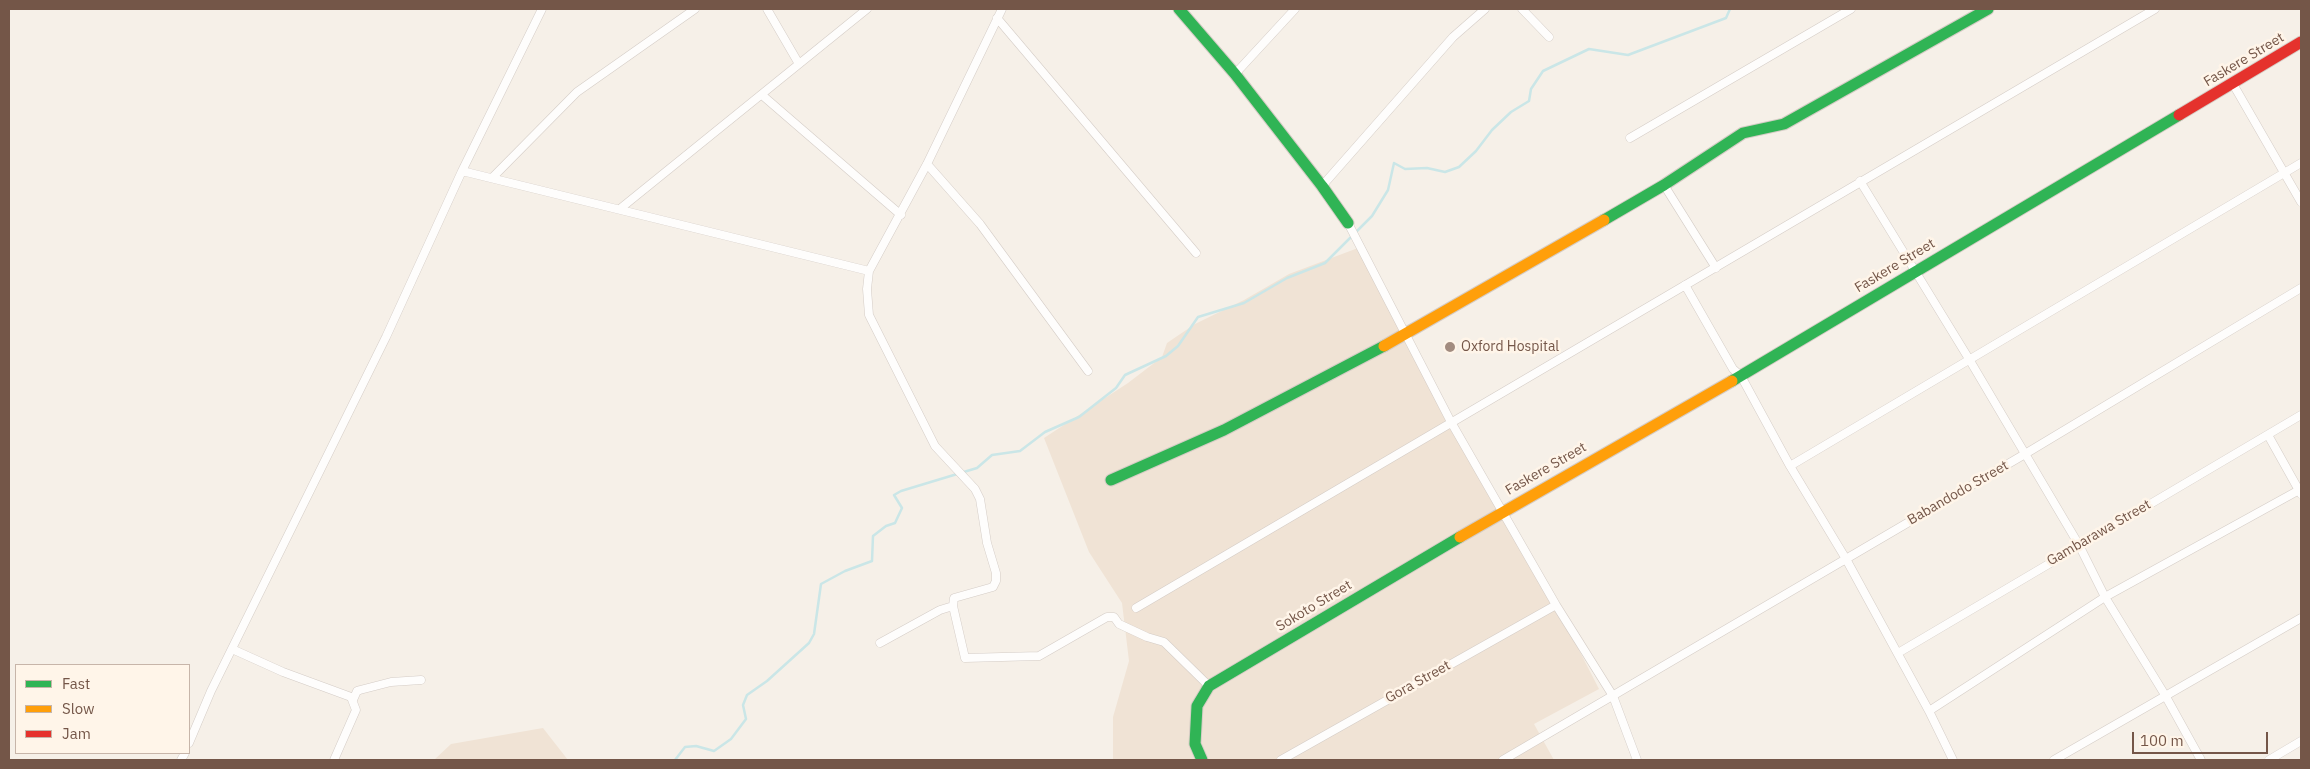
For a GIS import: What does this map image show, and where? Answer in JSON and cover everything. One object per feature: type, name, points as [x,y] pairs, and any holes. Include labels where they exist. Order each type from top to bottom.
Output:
[{"type":"street","points":[[190,741],[232,649],[386,337],[462,171],[542,9]]},
{"type":"street","points":[[492,178],[577,92],[695,9]]},
{"type":"street","points":[[767,9],[799,64]]},
{"type":"street","points":[[621,208],[867,9]]},
{"type":"street","points":[[1002,9],[927,164],[869,271],[867,289],[869,315],[935,446],[964,476],[975,489],[980,499],[987,543],[996,573],[996,581],[993,586],[954,598],[953,606],[965,658],[1038,656],[1107,617],[1114,617],[1119,624],[1147,637],[1164,642],[1209,686],[1197,706],[1196,744],[1202,760]]},
{"type":"street","points":[[1179,9],[1235,74],[1322,186],[1348,223],[1451,422],[1556,604],[1614,696],[1637,760]]},
{"type":"street","points":[[1235,74],[1295,9]]},
{"type":"street","points":[[1322,186],[1453,37],[1485,9]]},
{"type":"street","points":[[1522,9],[1549,37]]},
{"type":"street","points":[[1630,138],[1851,9]]},
{"type":"street","points":[[1111,480],[1224,430],[1407,334],[1664,184],[1743,133],[1784,124],[1988,9]]},
{"type":"street","points":[[1136,608],[2154,9]]},
{"type":"street","points":[[997,18],[1196,253]]},
{"type":"street","name":"Faskere Street","points":[[1503,511],[1741,376],[2301,42]]},
{"type":"street","points":[[2233,84],[2301,202]]},
{"type":"street","points":[[762,94],[901,215]]},
{"type":"street","points":[[1790,466],[2301,162]]},
{"type":"street","points":[[927,164],[980,224],[1088,371]]},
{"type":"street","points":[[462,171],[621,208],[869,271]]},
{"type":"street","points":[[1860,181],[1969,358],[2079,545],[2105,597],[2165,695],[2201,760]]},
{"type":"street","points":[[1664,184],[1716,268]]},
{"type":"street","points":[[1685,286],[1733,368],[1741,376],[1790,466],[1846,559],[1898,653],[1953,760]]},
{"type":"street","name":"Babandodo Street","points":[[1503,760],[2025,454],[2301,288]]},
{"type":"street","name":"Gambarawa Street","points":[[1898,653],[2301,415]]},
{"type":"street","points":[[1929,712],[2105,597],[2300,492],[2268,435]]},
{"type":"street","name":"Sokoto Street","points":[[1209,686],[1503,511]]},
{"type":"street","name":"Gora Street","points":[[1281,760],[1556,604]]},
{"type":"street","points":[[880,643],[940,610],[953,606]]},
{"type":"street","points":[[2054,760],[2301,618]]},
{"type":"street","points":[[232,649],[283,672],[351,697],[356,710],[334,760]]},
{"type":"street","points":[[353,700],[357,691],[390,682],[421,680]]},
{"type":"street","points":[[2269,760],[2301,741]]},
{"type":"shaded area","points":[[1358,248],[1454,431],[1539,572],[1599,689],[1534,724],[1554,760],[1113,760],[1113,717],[1129,661],[1122,603],[1089,552],[1044,438],[1128,383],[1162,357],[1167,343],[1195,324],[1244,300],[1289,274]]},
{"type":"shaded area","points":[[543,728],[568,760],[434,760],[451,744]]},
{"type":"waterway","points":[[675,760],[685,747],[696,746],[714,751],[731,739],[746,719],[743,705],[747,695],[767,681],[809,643],[814,634],[821,584],[845,571],[872,561],[873,536],[886,526],[895,523],[902,508],[894,495],[901,491],[977,468],[992,455],[1020,451],[1045,432],[1079,417],[1116,388],[1125,375],[1166,356],[1178,346],[1198,317],[1244,303],[1287,278],[1325,263],[1372,216],[1388,190],[1394,163],[1405,169],[1427,168],[1445,172],[1459,167],[1511,112],[1529,101],[1531,89],[1543,71],[1589,49],[1628,55],[1726,18],[1730,9]]},
{"type":"traffic: fast","points":[[1179,9],[1235,74],[1322,186],[1348,223]]},
{"type":"traffic: fast","points":[[1604,220],[1664,185],[1743,133],[1784,124],[1988,9]]},
{"type":"traffic: fast","points":[[1732,381],[2179,115]]},
{"type":"traffic: fast","points":[[1111,480],[1224,430],[1384,346]]},
{"type":"traffic: fast","points":[[1202,760],[1195,744],[1197,706],[1209,686],[1460,537]]},
{"type":"traffic: slow","points":[[1384,346],[1604,220]]},
{"type":"traffic: slow","points":[[1460,537],[1732,381]]},
{"type":"traffic: jam","points":[[2179,115],[2301,42]]},
{"type":"place","name":"Oxford Hospital","points":[[1450,347]]}]
